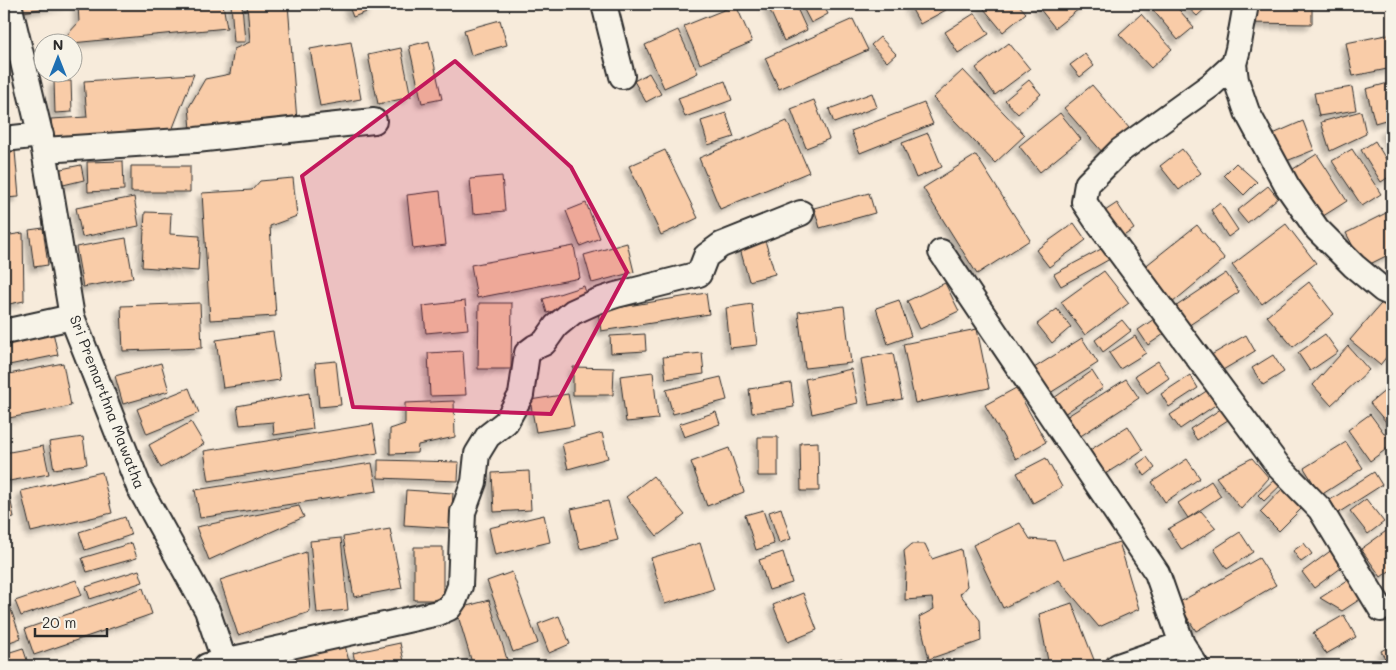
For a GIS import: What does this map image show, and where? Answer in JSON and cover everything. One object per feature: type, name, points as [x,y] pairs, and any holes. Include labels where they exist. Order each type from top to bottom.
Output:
[{"type":"street","name":"Sri Premarthna Mawatha","points":[[9,4],[42,142],[72,317],[138,487],[207,610],[219,664]]},
{"type":"street","points":[[604,4],[622,76]]},
{"type":"street","points":[[1246,4],[1234,64],[1236,80],[1247,112],[1287,186],[1317,229],[1354,266],[1383,290],[1392,294]]},
{"type":"street","points":[[1234,64],[1211,85],[1121,150],[1087,184],[1084,202],[1279,467],[1320,509],[1381,609]]},
{"type":"street","points":[[4,139],[42,142],[196,140],[374,121]]},
{"type":"street","points":[[219,664],[438,613],[449,608],[460,586],[463,512],[474,482],[477,454],[488,436],[506,422],[521,396],[527,353],[544,343],[556,326],[573,312],[616,295],[699,274],[706,256],[721,245],[801,213]]},
{"type":"street","points":[[940,252],[1157,573],[1182,644],[1196,666]]},
{"type":"street","points":[[4,332],[72,317]]},
{"type":"street","points":[[1118,666],[1182,644]]},
{"type":"highlighted area","points":[[455,61],[571,167],[627,272],[551,414],[353,407],[302,176]]},
{"type":"building","points":[[23,4],[67,4],[24,12]]},
{"type":"building","points":[[78,4],[223,4],[227,28],[82,42],[82,32],[70,32],[79,22]]},
{"type":"building","points":[[231,4],[242,4],[245,42],[234,42]]},
{"type":"building","points":[[247,4],[288,4],[297,121],[191,129],[189,107],[205,79],[230,74],[234,49],[250,42]]},
{"type":"building","points":[[348,4],[370,4],[372,10],[353,17]]},
{"type":"building","points":[[767,4],[795,4],[807,30],[784,41]]},
{"type":"building","points":[[801,4],[823,4],[828,14],[811,23]]},
{"type":"building","points":[[909,4],[943,4],[946,10],[920,24]]},
{"type":"building","points":[[980,4],[1018,4],[1026,13],[1003,32]]},
{"type":"building","points":[[1036,4],[1083,4],[1084,5],[1055,28]]},
{"type":"building","points":[[1148,4],[1174,4],[1194,27],[1178,40]]},
{"type":"building","points":[[1184,4],[1210,4],[1197,16]]},
{"type":"building","points":[[1250,4],[1312,4],[1312,24],[1249,23]]},
{"type":"building","points":[[736,5],[752,42],[700,64],[684,26]]},
{"type":"building","points":[[975,13],[989,34],[958,53],[945,32]]},
{"type":"building","points":[[1141,14],[1172,49],[1151,68],[1119,34]]},
{"type":"building","points":[[853,19],[868,50],[779,89],[765,58]]},
{"type":"building","points":[[500,20],[507,45],[471,55],[464,30]]},
{"type":"building","points":[[678,30],[698,73],[664,88],[645,45]]},
{"type":"building","points":[[1391,34],[1392,68],[1353,76],[1346,43]]},
{"type":"building","points":[[880,37],[896,54],[887,62],[871,45]]},
{"type":"building","points":[[429,41],[442,99],[422,103],[409,46]]},
{"type":"building","points":[[351,42],[361,99],[320,106],[310,49]]},
{"type":"building","points":[[1009,43],[1030,69],[995,95],[976,68]]},
{"type":"building","points":[[401,48],[411,97],[378,104],[368,55]]},
{"type":"building","points":[[1085,54],[1094,66],[1080,77],[1070,65]]},
{"type":"building","points":[[963,70],[1025,135],[995,163],[933,98]]},
{"type":"building","points":[[649,73],[661,94],[646,102],[634,81]]},
{"type":"building","points":[[194,74],[169,138],[53,146],[51,119],[87,117],[84,81]]},
{"type":"building","points":[[1029,80],[1041,94],[1018,114],[1005,100]]},
{"type":"building","points":[[725,81],[732,100],[685,117],[678,98]]},
{"type":"building","points":[[54,82],[71,82],[72,112],[55,113]]},
{"type":"building","points":[[1392,82],[1392,118],[1375,123],[1366,89]]},
{"type":"building","points":[[1092,85],[1130,129],[1103,153],[1064,108]]},
{"type":"building","points":[[1352,87],[1356,110],[1319,116],[1314,93]]},
{"type":"building","points":[[872,93],[877,107],[834,123],[829,109]]},
{"type":"building","points":[[814,100],[829,139],[806,148],[791,109]]},
{"type":"building","points":[[924,103],[933,124],[860,153],[851,131]]},
{"type":"building","points":[[1361,111],[1366,134],[1330,151],[1321,122]]},
{"type":"building","points":[[726,113],[734,137],[708,145],[701,121]]},
{"type":"building","points":[[1060,113],[1081,139],[1040,172],[1019,146]]},
{"type":"building","points":[[787,121],[809,172],[720,209],[699,158]]},
{"type":"building","points":[[1303,121],[1314,150],[1284,162],[1273,134]]},
{"type":"building","points":[[1392,128],[1392,149],[1385,131]]},
{"type":"building","points":[[928,133],[942,167],[916,178],[902,143]]},
{"type":"building","points":[[1375,141],[1392,169],[1392,175],[1381,182],[1361,150]]},
{"type":"building","points":[[1182,149],[1201,173],[1179,190],[1160,166]]},
{"type":"building","points":[[1352,149],[1381,194],[1362,206],[1332,161]]},
{"type":"building","points":[[665,150],[698,218],[661,235],[629,166]]},
{"type":"building","points":[[15,151],[19,197],[4,198],[4,152]]},
{"type":"building","points":[[1317,154],[1347,201],[1320,218],[1290,171]]},
{"type":"building","points":[[976,155],[1030,240],[977,274],[923,188]]},
{"type":"building","points":[[123,161],[124,190],[88,192],[87,162]]},
{"type":"building","points":[[1236,163],[1257,182],[1244,195],[1224,175]]},
{"type":"building","points":[[81,165],[84,180],[55,187],[51,171]]},
{"type":"building","points":[[131,166],[190,166],[190,192],[131,192]]},
{"type":"building","points":[[502,176],[505,211],[473,214],[470,179]]},
{"type":"building","points":[[293,178],[297,216],[270,226],[276,316],[210,320],[202,193],[252,190],[260,181]]},
{"type":"building","points":[[1268,186],[1278,198],[1247,223],[1237,211]]},
{"type":"building","points":[[440,191],[446,245],[413,249],[407,195]]},
{"type":"building","points":[[869,193],[875,213],[820,228],[814,208]]},
{"type":"building","points":[[134,197],[139,226],[82,237],[76,208]]},
{"type":"building","points":[[586,203],[600,238],[580,246],[566,211]]},
{"type":"building","points":[[1117,203],[1134,229],[1119,239],[1102,213]]},
{"type":"building","points":[[1220,203],[1238,230],[1228,237],[1211,210]]},
{"type":"building","points":[[1392,210],[1392,253],[1364,267],[1346,233]]},
{"type":"building","points":[[145,212],[171,213],[170,234],[200,236],[198,271],[142,267]]},
{"type":"building","points":[[1074,223],[1086,240],[1049,267],[1036,250]]},
{"type":"building","points":[[1286,224],[1316,263],[1262,304],[1232,265]]},
{"type":"building","points":[[1197,225],[1225,259],[1172,303],[1143,268]]},
{"type":"building","points":[[43,228],[48,265],[34,267],[29,230]]},
{"type":"building","points":[[23,233],[24,301],[4,305],[4,236]]},
{"type":"building","points":[[764,237],[775,274],[749,281],[739,245]]},
{"type":"building","points":[[126,238],[133,278],[83,287],[76,247]]},
{"type":"building","points":[[627,243],[634,272],[592,283],[584,255]]},
{"type":"building","points":[[574,246],[580,278],[477,298],[471,265]]},
{"type":"building","points":[[1103,248],[1110,259],[1061,286],[1054,274]]},
{"type":"building","points":[[1104,271],[1129,303],[1085,335],[1061,302]]},
{"type":"building","points":[[1226,273],[1239,292],[1188,326],[1175,307]]},
{"type":"building","points":[[1309,282],[1334,314],[1293,347],[1267,316]]},
{"type":"building","points":[[945,283],[959,311],[920,329],[907,301]]},
{"type":"building","points":[[584,286],[588,300],[547,313],[543,299]]},
{"type":"building","points":[[706,293],[709,314],[601,331],[598,311]]},
{"type":"building","points":[[1386,298],[1392,303],[1392,350],[1380,365],[1350,340]]},
{"type":"building","points":[[899,300],[911,336],[888,344],[876,308]]},
{"type":"building","points":[[465,301],[468,329],[426,333],[423,306]]},
{"type":"building","points":[[200,303],[202,348],[123,351],[121,306]]},
{"type":"building","points":[[479,303],[512,303],[511,369],[478,369]]},
{"type":"building","points":[[752,304],[757,345],[730,348],[726,308]]},
{"type":"building","points":[[844,306],[851,363],[805,368],[798,312]]},
{"type":"building","points":[[1057,309],[1071,327],[1052,343],[1037,324]]},
{"type":"building","points":[[1157,317],[1167,332],[1148,345],[1138,330]]},
{"type":"building","points":[[1122,320],[1131,331],[1103,352],[1095,340]]},
{"type":"building","points":[[977,329],[989,388],[915,403],[903,344]]},
{"type":"building","points":[[53,332],[58,355],[4,366],[4,343]]},
{"type":"building","points":[[273,332],[280,380],[223,388],[216,340]]},
{"type":"building","points":[[645,334],[646,351],[611,353],[610,336]]},
{"type":"building","points":[[1325,334],[1338,352],[1310,371],[1298,353]]},
{"type":"building","points":[[1246,335],[1255,351],[1216,374],[1206,358]]},
{"type":"building","points":[[1135,336],[1146,353],[1120,369],[1109,353]]},
{"type":"building","points":[[1082,338],[1098,363],[1050,393],[1034,368]]},
{"type":"building","points":[[1348,346],[1369,370],[1331,405],[1313,385]]},
{"type":"building","points":[[463,351],[466,395],[430,396],[428,353]]},
{"type":"building","points":[[702,353],[704,374],[666,379],[663,357]]},
{"type":"building","points":[[893,353],[902,399],[869,405],[861,359]]},
{"type":"building","points":[[1273,355],[1284,372],[1263,385],[1252,368]]},
{"type":"building","points":[[336,361],[341,405],[319,407],[315,363]]},
{"type":"building","points":[[1158,361],[1169,378],[1147,393],[1135,376]]},
{"type":"building","points":[[63,363],[71,406],[9,418],[4,388],[4,375]]},
{"type":"building","points":[[161,363],[169,391],[123,404],[115,376]]},
{"type":"building","points":[[573,367],[614,368],[613,395],[573,395]]},
{"type":"building","points":[[851,369],[858,403],[812,414],[805,379]]},
{"type":"building","points":[[1092,371],[1103,388],[1064,414],[1054,398]]},
{"type":"building","points":[[653,372],[658,419],[626,422],[620,376]]},
{"type":"building","points":[[1190,375],[1198,388],[1169,407],[1161,394]]},
{"type":"building","points":[[721,377],[727,400],[673,414],[666,390]]},
{"type":"building","points":[[1126,379],[1139,398],[1079,437],[1066,417]]},
{"type":"building","points":[[791,383],[794,407],[752,413],[749,389]]},
{"type":"building","points":[[1392,385],[1392,429],[1370,403]]},
{"type":"building","points":[[189,388],[199,413],[147,434],[137,409]]},
{"type":"building","points":[[1016,388],[1046,442],[1016,459],[985,405]]},
{"type":"building","points":[[1208,390],[1217,404],[1180,429],[1170,415]]},
{"type":"building","points":[[309,393],[313,429],[274,435],[273,422],[240,425],[237,406]]},
{"type":"building","points":[[568,394],[574,426],[536,432],[530,400]]},
{"type":"building","points":[[454,401],[455,437],[418,445],[417,453],[390,454],[390,429],[405,424],[405,403]]},
{"type":"building","points":[[1227,405],[1234,416],[1197,440],[1190,429]]},
{"type":"building","points":[[716,412],[720,424],[684,437],[679,424]]},
{"type":"building","points":[[1370,414],[1392,445],[1370,461],[1348,430]]},
{"type":"building","points":[[191,422],[204,444],[161,468],[149,445]]},
{"type":"building","points":[[373,424],[378,453],[209,481],[204,451]]},
{"type":"building","points":[[1128,426],[1143,450],[1105,474],[1090,450]]},
{"type":"building","points":[[602,433],[608,458],[568,469],[562,444]]},
{"type":"building","points":[[83,437],[87,464],[54,469],[49,442]]},
{"type":"building","points":[[758,437],[778,437],[778,476],[758,476]]},
{"type":"building","points":[[818,442],[819,491],[801,491],[800,443]]},
{"type":"building","points":[[1346,442],[1363,468],[1321,495],[1304,468]]},
{"type":"building","points":[[43,446],[49,474],[9,481],[4,453]]},
{"type":"building","points":[[729,448],[744,492],[707,506],[691,462]]},
{"type":"building","points":[[1147,457],[1155,468],[1145,476],[1137,464]]},
{"type":"building","points":[[1046,458],[1062,487],[1033,503],[1017,473]]},
{"type":"building","points":[[1252,458],[1269,478],[1241,509],[1216,477]]},
{"type":"building","points":[[1187,459],[1200,478],[1165,502],[1152,482]]},
{"type":"building","points":[[378,460],[459,462],[458,481],[378,478]]},
{"type":"building","points":[[372,463],[377,491],[200,518],[195,490]]},
{"type":"building","points":[[529,471],[531,510],[494,512],[492,473]]},
{"type":"building","points":[[102,472],[112,513],[31,532],[21,491]]},
{"type":"building","points":[[1374,472],[1382,485],[1338,513],[1330,500]]},
{"type":"building","points":[[653,476],[685,515],[657,536],[626,497]]},
{"type":"building","points":[[1276,478],[1282,484],[1264,501],[1258,495]]},
{"type":"building","points":[[1211,481],[1221,496],[1188,518],[1178,503]]},
{"type":"building","points":[[1285,486],[1305,505],[1279,531],[1260,512]]},
{"type":"building","points":[[406,490],[453,493],[451,528],[404,525]]},
{"type":"building","points":[[10,497],[14,517],[4,519],[4,499]]},
{"type":"building","points":[[1366,499],[1384,522],[1368,534],[1350,511]]},
{"type":"building","points":[[608,501],[618,540],[580,549],[571,509]]},
{"type":"building","points":[[299,506],[304,517],[209,560],[196,527]]},
{"type":"building","points":[[781,508],[791,539],[779,543],[769,512]]},
{"type":"building","points":[[763,510],[774,544],[756,550],[745,515]]},
{"type":"building","points":[[1201,511],[1216,528],[1182,550],[1168,529]]},
{"type":"building","points":[[544,515],[550,542],[495,555],[489,528]]},
{"type":"building","points":[[125,517],[131,535],[85,550],[79,532]]},
{"type":"building","points":[[1020,523],[1030,539],[1055,541],[1063,560],[1119,542],[1139,609],[1099,627],[1059,580],[1003,608],[973,545]]},
{"type":"building","points":[[1392,527],[1392,569],[1381,577],[1361,549]]},
{"type":"building","points":[[390,529],[402,588],[354,597],[343,537]]},
{"type":"building","points":[[1240,532],[1253,552],[1227,569],[1214,549]]},
{"type":"building","points":[[341,538],[348,610],[317,613],[310,541]]},
{"type":"building","points":[[132,543],[137,558],[87,572],[82,558]]},
{"type":"building","points":[[700,543],[714,589],[665,604],[651,558]]},
{"type":"building","points":[[1304,543],[1312,554],[1301,562],[1293,551]]},
{"type":"building","points":[[912,544],[925,544],[932,559],[961,549],[967,586],[960,594],[980,620],[981,641],[929,659],[919,617],[934,609],[932,598],[905,600],[906,570],[904,551]]},
{"type":"building","points":[[414,547],[443,547],[443,600],[414,600]]},
{"type":"building","points":[[1333,549],[1345,565],[1314,588],[1302,572]]},
{"type":"building","points":[[306,552],[310,612],[238,635],[220,580]]},
{"type":"building","points":[[783,552],[792,583],[769,590],[759,560]]},
{"type":"building","points":[[1259,558],[1276,585],[1196,631],[1178,603]]},
{"type":"building","points":[[139,570],[143,582],[90,599],[86,587]]},
{"type":"building","points":[[512,572],[538,643],[513,652],[487,581]]},
{"type":"building","points":[[4,577],[10,596],[4,598]]},
{"type":"building","points":[[1351,578],[1365,596],[1342,611],[1320,598]]},
{"type":"building","points":[[76,580],[82,595],[21,616],[15,601]]},
{"type":"building","points":[[143,588],[152,614],[34,655],[25,629]]},
{"type":"building","points":[[803,593],[817,630],[788,642],[773,605]]},
{"type":"building","points":[[489,600],[509,666],[473,666],[456,609]]},
{"type":"building","points":[[1072,603],[1096,665],[1049,666],[1039,614]]},
{"type":"building","points":[[9,604],[21,638],[4,644],[4,606]]},
{"type":"building","points":[[1344,615],[1356,637],[1326,654],[1313,633]]},
{"type":"building","points":[[559,616],[570,644],[549,653],[538,624]]},
{"type":"building","points":[[400,643],[405,666],[356,666],[353,653]]},
{"type":"building","points":[[345,645],[350,666],[274,666],[273,661]]},
{"type":"building","points":[[1392,645],[1392,666],[1389,666],[1381,651]]},
{"type":"building","points":[[23,648],[29,666],[4,666],[4,654]]},
{"type":"building","points":[[842,658],[844,666],[807,666]]}]
